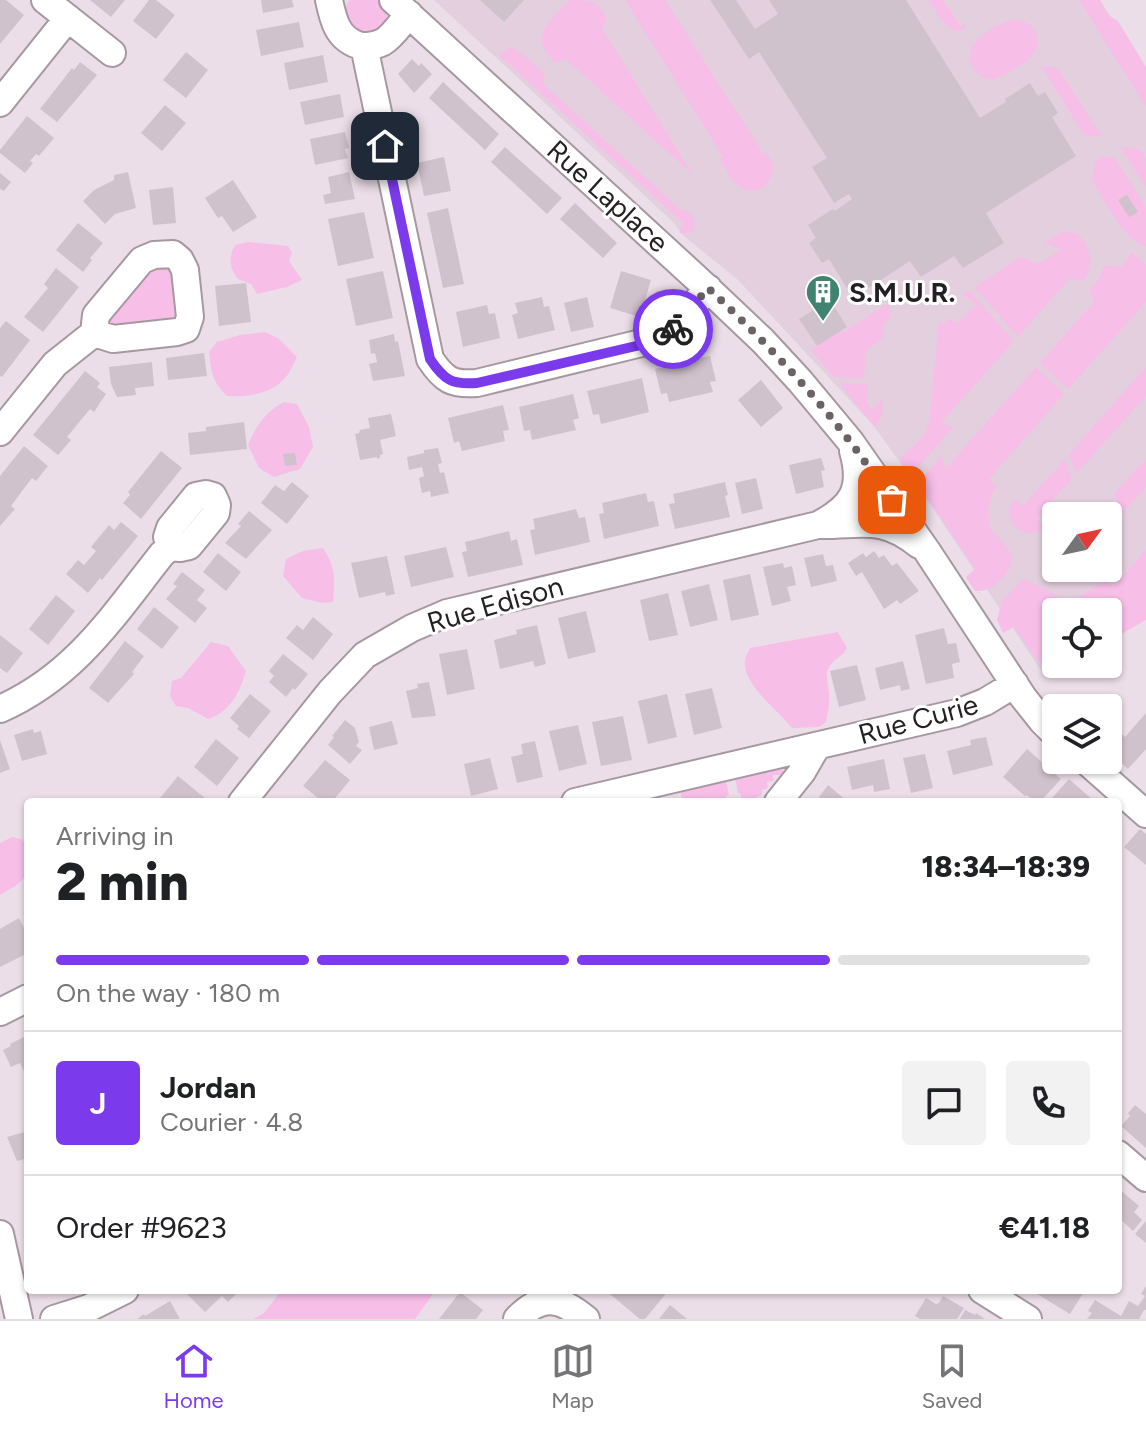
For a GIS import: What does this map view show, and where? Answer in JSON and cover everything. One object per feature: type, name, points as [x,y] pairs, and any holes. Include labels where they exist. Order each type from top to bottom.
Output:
[{"type":"street","points":[[45,0],[112,53]]},
{"type":"street","points":[[333,5],[337,28],[354,44],[364,46],[430,359],[439,373],[463,384],[477,383],[662,338],[708,288]]},
{"type":"street","name":"Rue Laplace","points":[[364,46],[374,46],[390,36],[401,7],[763,341],[850,441],[1042,721]]},
{"type":"street","points":[[0,103],[68,18]]},
{"type":"street","points":[[4,419],[55,364],[94,333]]},
{"type":"street","points":[[850,441],[857,484],[847,517],[891,528],[927,551]]},
{"type":"street","name":"Rue Edison","points":[[245,798],[330,692],[365,655],[412,628],[473,606],[847,517],[866,500],[892,500]]},
{"type":"street","points":[[0,709],[46,684],[80,655],[170,547]]},
{"type":"street","name":"Rue Curie","points":[[592,798],[957,713],[1019,690]]},
{"type":"street","points":[[781,798],[817,746]]},
{"type":"street","points":[[1104,774],[1142,801]]},
{"type":"street","points":[[653,784],[669,798]]},
{"type":"street","points":[[0,1012],[24,1000]]},
{"type":"street","points":[[1122,1157],[1146,1178]]},
{"type":"street","points":[[0,1234],[19,1319]]},
{"type":"street","points":[[54,1319],[89,1308],[117,1294]]},
{"type":"street","points":[[988,1294],[1028,1319]]},
{"type":"street","points":[[517,1319],[526,1309],[556,1301],[571,1306],[586,1319]]},
{"type":"shaded area","points":[[349,0],[382,0],[386,20],[373,35],[353,33],[344,10]]},
{"type":"shaded area","points":[[434,0],[1098,0],[1146,72],[1146,577],[1122,599],[1042,598],[1042,672],[930,504],[873,425],[738,280],[684,236],[673,222]]},
{"type":"shaded area","points":[[570,0],[592,2],[603,12],[607,18],[602,28],[693,175],[566,59],[555,63],[546,52],[542,42],[543,32]]},
{"type":"shaded area","points":[[625,0],[665,0],[763,153],[767,153],[772,162],[771,178],[760,189],[745,189],[732,179],[719,158],[723,157]]},
{"type":"shaded area","points":[[928,0],[943,0],[961,27],[966,20],[965,28],[957,31],[945,25]]},
{"type":"shaded area","points":[[1079,0],[1100,0],[1110,16],[1118,21],[1146,67],[1146,107]]},
{"type":"shaded area","points":[[1016,20],[1028,24],[1036,33],[1038,42],[1031,57],[992,80],[980,75],[970,60],[972,47],[989,31]]},
{"type":"shaded area","points":[[510,46],[545,74],[543,84],[683,212],[685,209],[693,217],[693,231],[680,233],[684,224],[500,56]]},
{"type":"shaded area","points":[[1041,66],[1059,70],[1102,137],[1084,135]]},
{"type":"shaded area","points":[[1120,147],[1141,150],[1146,158],[1146,187]]},
{"type":"shaded area","points":[[1103,156],[1115,158],[1146,208],[1146,247],[1121,227],[1092,180],[1095,161]]},
{"type":"shaded area","points":[[1064,231],[1078,234],[1082,239],[1089,251],[1089,270],[1082,282],[1070,278],[1018,337],[974,287],[1021,257],[1038,264],[1061,250],[1045,242]]},
{"type":"shaded area","points":[[248,242],[288,246],[292,253],[289,261],[302,280],[257,294],[251,284],[238,279],[230,262],[235,245]]},
{"type":"shaded area","points":[[1132,252],[1146,265],[1146,302],[1068,389],[1040,363],[1094,302],[1090,289],[1104,265],[1122,267]]},
{"type":"shaded area","points":[[148,266],[175,266],[178,321],[112,326],[108,317]]},
{"type":"shaded area","points":[[969,290],[1014,341],[941,423],[953,427],[911,475],[900,459],[924,436],[929,423],[939,321],[945,324],[948,318],[958,323],[977,304],[962,295]]},
{"type":"shaded area","points":[[890,302],[889,320],[884,323],[883,337],[866,352],[864,379],[834,377],[811,350]]},
{"type":"shaded area","points":[[265,332],[278,338],[297,357],[289,373],[264,392],[227,396],[213,376],[209,352],[217,342]]},
{"type":"shaded area","points":[[1036,367],[1064,394],[989,479],[997,487],[989,505],[988,517],[995,536],[1010,552],[1012,562],[996,584],[986,590],[975,591],[966,577],[975,569],[918,484],[941,456],[946,468]]},
{"type":"shaded area","points":[[1146,367],[1146,396],[1076,474],[1069,454]]},
{"type":"shaded area","points":[[839,383],[868,384],[867,404],[872,409],[883,400],[882,415],[875,427]]},
{"type":"shaded area","points":[[284,402],[297,404],[309,427],[313,447],[300,469],[274,477],[259,468],[248,445],[262,420]]},
{"type":"shaded area","points":[[1065,459],[1072,479],[1051,502],[1042,502],[1042,512],[1036,519],[1042,524],[1038,532],[1024,532],[1012,522],[1010,507],[1014,499],[1023,506]]},
{"type":"shaded area","points":[[1146,459],[1146,487],[1122,514],[1122,502],[1117,502],[1114,494]]},
{"type":"shaded area","points":[[323,548],[334,574],[334,587],[333,602],[322,603],[302,598],[283,576],[286,559],[303,551]]},
{"type":"shaded area","points":[[1146,550],[1146,620],[1122,633],[1122,598],[1077,598],[1103,582],[1113,587],[1122,582],[1122,577]]},
{"type":"shaded area","points":[[1023,579],[1059,598],[1042,598],[1042,663],[1014,627],[1003,633],[997,620],[1002,601]]},
{"type":"shaded area","points":[[838,632],[847,648],[828,670],[826,722],[819,727],[792,728],[749,679],[745,661],[750,648]]},
{"type":"shaded area","points":[[211,642],[228,646],[246,671],[233,700],[222,712],[208,719],[188,708],[176,706],[170,696],[172,681],[181,678]]},
{"type":"shaded area","points":[[780,766],[786,774],[781,789],[780,775],[773,775],[774,781],[767,782],[768,788],[762,790],[762,795],[741,798],[734,773]]},
{"type":"shaded area","points":[[725,776],[729,795],[726,798],[682,798],[683,789]]},
{"type":"shaded area","points":[[12,837],[24,842],[24,878],[0,895],[0,843]]},
{"type":"shaded area","points":[[279,1294],[433,1294],[415,1319],[253,1319],[264,1313]]},
{"type":"building","points":[[0,0],[6,0],[24,15],[0,44]]},
{"type":"building","points":[[90,0],[125,0],[111,17]]},
{"type":"building","points":[[149,0],[156,0],[175,15],[156,39],[133,21]]},
{"type":"building","points":[[261,0],[292,0],[294,7],[263,13]]},
{"type":"building","points":[[480,0],[524,0],[504,22]]},
{"type":"building","points":[[710,0],[736,0],[755,29],[778,14],[769,0],[906,0],[980,118],[1030,83],[1038,96],[1045,92],[1058,113],[1052,117],[1076,156],[986,213],[1004,243],[963,268],[954,256],[921,277],[910,261],[853,298],[829,259],[822,263],[809,243],[816,238],[808,225],[852,199],[849,194],[834,203],[812,167],[827,158],[759,52],[749,59]]},
{"type":"building","points":[[299,22],[304,47],[261,56],[256,30]]},
{"type":"building","points":[[186,52],[208,70],[186,98],[163,80]]},
{"type":"building","points":[[323,55],[328,82],[289,90],[284,63]]},
{"type":"building","points":[[412,59],[432,74],[414,93],[398,74]]},
{"type":"building","points":[[80,62],[97,75],[57,122],[40,109]]},
{"type":"building","points":[[443,82],[499,134],[485,150],[429,98]]},
{"type":"building","points":[[340,94],[344,117],[305,125],[300,102]]},
{"type":"building","points":[[165,105],[186,123],[162,151],[141,133]]},
{"type":"building","points":[[27,116],[54,138],[39,156],[36,154],[30,161],[33,163],[25,173],[0,150]]},
{"type":"building","points":[[345,132],[348,158],[315,165],[310,139]]},
{"type":"building","points":[[505,147],[562,198],[547,214],[491,162]]},
{"type":"building","points":[[444,157],[451,191],[424,196],[417,163]]},
{"type":"building","points":[[128,172],[136,208],[115,214],[105,224],[83,201],[94,190],[114,180],[114,175]]},
{"type":"building","points":[[349,172],[355,199],[325,204],[323,195],[331,193],[328,177]]},
{"type":"building","points":[[0,173],[11,182],[4,191],[0,189]]},
{"type":"building","points":[[233,180],[257,217],[233,232],[222,216],[218,218],[205,198]]},
{"type":"building","points":[[173,187],[176,223],[153,225],[149,190]]},
{"type":"building","points":[[1127,195],[1138,212],[1129,217],[1118,200]]},
{"type":"building","points":[[575,203],[617,243],[603,258],[560,219]]},
{"type":"building","points":[[448,208],[464,284],[443,288],[427,213]]},
{"type":"building","points":[[364,212],[374,258],[338,266],[328,219]]},
{"type":"building","points":[[78,223],[103,243],[83,272],[56,250]]},
{"type":"building","points":[[56,268],[79,287],[43,332],[24,317],[48,288],[44,284]]},
{"type":"building","points":[[383,271],[393,318],[356,326],[346,279]]},
{"type":"building","points":[[621,271],[651,280],[640,317],[610,308]]},
{"type":"building","points":[[246,283],[251,322],[219,326],[215,286]]},
{"type":"building","points":[[542,297],[544,307],[549,306],[555,330],[518,339],[512,315],[518,313],[515,303]]},
{"type":"building","points":[[587,297],[594,327],[571,332],[564,303]]},
{"type":"building","name":"S.M.U.R.","points":[[830,300],[847,327],[817,346],[799,319]]},
{"type":"building","points":[[487,305],[489,314],[495,313],[500,338],[463,347],[456,312]]},
{"type":"building","points":[[6,321],[30,340],[2,377],[0,328]]},
{"type":"building","points":[[394,334],[405,376],[373,381],[369,364],[377,362],[375,353],[371,354],[369,340]]},
{"type":"building","points":[[204,353],[207,376],[168,380],[166,358]]},
{"type":"building","points":[[710,356],[716,381],[710,382],[713,392],[669,402],[667,393],[661,394],[655,369]]},
{"type":"building","points":[[152,362],[154,386],[135,388],[136,395],[117,397],[111,384],[109,367]]},
{"type":"building","points":[[85,371],[100,383],[97,387],[106,394],[94,412],[90,409],[67,437],[71,440],[58,455],[33,435]]},
{"type":"building","points":[[642,378],[649,412],[601,424],[599,414],[593,415],[587,391]]},
{"type":"building","points":[[761,380],[783,408],[761,427],[738,400]]},
{"type":"building","points":[[573,394],[579,418],[573,420],[576,430],[532,440],[530,430],[524,431],[519,407]]},
{"type":"building","points":[[503,405],[509,430],[503,431],[505,441],[462,451],[459,441],[454,443],[448,418]]},
{"type":"building","points":[[391,414],[396,436],[380,440],[383,454],[380,458],[360,460],[355,434],[370,428],[368,418]]},
{"type":"building","points":[[244,422],[247,449],[190,455],[188,433],[206,431],[206,427]]},
{"type":"building","points":[[24,446],[48,466],[36,481],[32,478],[11,506],[15,509],[0,526],[0,476]]},
{"type":"building","points":[[438,448],[442,463],[438,464],[440,473],[444,472],[449,493],[431,497],[430,491],[422,493],[419,478],[424,476],[422,467],[409,470],[407,457]]},
{"type":"building","points":[[161,451],[182,468],[141,519],[123,503],[130,495],[128,492]]},
{"type":"building","points":[[295,453],[297,465],[285,466],[283,454]]},
{"type":"building","points":[[821,458],[825,470],[821,471],[824,487],[796,494],[789,465]]},
{"type":"building","points":[[756,478],[763,509],[742,514],[735,483]]},
{"type":"building","points":[[292,482],[309,496],[287,524],[261,503],[275,485],[284,491]]},
{"type":"building","points":[[725,482],[730,517],[675,529],[669,504],[675,503],[673,494]]},
{"type":"building","points":[[646,493],[648,502],[654,501],[659,526],[604,539],[599,514],[604,513],[602,503]]},
{"type":"building","points":[[576,509],[579,518],[585,517],[590,542],[535,555],[530,530],[535,529],[533,519]]},
{"type":"building","points":[[249,511],[272,530],[246,559],[225,543],[241,526],[238,524]]},
{"type":"building","points":[[121,522],[138,536],[88,593],[66,574],[78,560],[84,565],[96,551],[91,547],[109,525],[114,530]]},
{"type":"building","points":[[509,531],[511,541],[517,539],[523,565],[468,577],[462,552],[467,551],[465,542]]},
{"type":"building","points":[[446,547],[454,577],[411,587],[404,556]]},
{"type":"building","points":[[874,551],[879,558],[884,555],[892,566],[897,563],[919,591],[900,604],[897,600],[884,609],[862,572],[856,576],[848,563],[863,553],[866,557]]},
{"type":"building","points":[[218,553],[241,572],[226,591],[203,572]]},
{"type":"building","points":[[823,554],[826,566],[833,565],[837,581],[811,587],[804,558]]},
{"type":"building","points":[[387,556],[395,594],[386,596],[385,592],[359,598],[351,563]]},
{"type":"building","points":[[783,563],[784,568],[792,566],[796,585],[787,587],[791,601],[772,606],[763,567]]},
{"type":"building","points":[[182,572],[205,590],[197,600],[207,608],[195,623],[166,599],[177,586],[173,584]]},
{"type":"building","points":[[750,574],[759,615],[731,621],[723,580]]},
{"type":"building","points":[[709,584],[718,620],[690,627],[681,591]]},
{"type":"building","points":[[668,593],[678,635],[649,641],[640,600]]},
{"type":"building","points":[[56,595],[75,611],[48,645],[29,629]]},
{"type":"building","points":[[154,607],[179,627],[162,649],[137,629]]},
{"type":"building","points":[[586,611],[596,652],[568,659],[558,618]]},
{"type":"building","points":[[313,617],[333,634],[313,660],[286,638],[297,625],[303,630]]},
{"type":"building","points":[[537,625],[546,664],[535,667],[533,661],[500,669],[494,640]]},
{"type":"building","points":[[944,628],[948,644],[956,643],[960,662],[952,664],[954,678],[926,684],[915,635]]},
{"type":"building","points":[[0,635],[23,653],[7,673],[0,668]]},
{"type":"building","points":[[125,641],[144,656],[132,672],[134,674],[108,703],[89,688]]},
{"type":"building","points":[[467,649],[475,689],[447,695],[439,654]]},
{"type":"building","points":[[283,654],[308,674],[286,697],[269,682],[274,676],[269,671]]},
{"type":"building","points":[[903,661],[910,689],[901,691],[900,685],[880,690],[875,668]]},
{"type":"building","points":[[857,665],[866,700],[839,707],[830,671]]},
{"type":"building","points":[[429,682],[436,716],[412,718],[406,691],[418,688],[417,684]]},
{"type":"building","points":[[712,688],[722,728],[694,735],[685,694]]},
{"type":"building","points":[[250,694],[271,711],[249,738],[237,729],[239,726],[230,718]]},
{"type":"building","points":[[667,694],[677,737],[648,744],[638,701]]},
{"type":"building","points":[[1146,713],[1146,749],[1128,769],[1122,764],[1122,734],[1125,737]]},
{"type":"building","points":[[623,716],[632,760],[601,766],[592,722]]},
{"type":"building","points":[[345,720],[355,728],[359,742],[356,746],[362,750],[350,764],[328,745]]},
{"type":"building","points":[[392,721],[398,744],[374,750],[369,727]]},
{"type":"building","points":[[578,725],[587,764],[559,771],[549,731]]},
{"type":"building","points":[[33,729],[34,733],[41,731],[47,754],[22,761],[14,735]]},
{"type":"building","points":[[986,737],[993,765],[953,775],[947,751],[971,745],[970,740]]},
{"type":"building","points":[[216,739],[239,758],[217,786],[194,767]]},
{"type":"building","points":[[0,740],[10,769],[0,773]]},
{"type":"building","points":[[535,741],[543,777],[517,783],[511,757],[523,754],[521,744]]},
{"type":"building","points":[[1027,749],[1042,762],[1042,774],[1055,774],[1061,779],[1044,798],[1025,796],[1003,777]]},
{"type":"building","points":[[925,754],[933,788],[911,793],[903,758]]},
{"type":"building","points":[[490,758],[498,789],[471,796],[464,764]]},
{"type":"building","points":[[884,759],[890,789],[874,792],[873,785],[852,790],[847,767]]},
{"type":"building","points":[[325,760],[350,780],[335,798],[318,798],[303,786]]},
{"type":"building","points":[[178,776],[205,798],[160,798]]},
{"type":"building","points":[[1069,779],[1090,798],[1052,798]]},
{"type":"building","points":[[828,785],[843,798],[820,798]]},
{"type":"building","points":[[1140,829],[1146,834],[1146,865],[1124,847]]},
{"type":"building","points":[[19,918],[24,928],[24,955],[0,967],[0,929]]},
{"type":"building","points":[[24,1037],[24,1071],[20,1063],[11,1067],[3,1050]]},
{"type":"building","points":[[1135,1105],[1146,1114],[1146,1148],[1122,1127],[1130,1116],[1128,1113]]},
{"type":"building","points":[[24,1132],[24,1159],[17,1161],[7,1137]]},
{"type":"building","points":[[1122,1191],[1139,1206],[1134,1212],[1142,1220],[1133,1231],[1122,1221]]},
{"type":"building","points":[[1146,1221],[1146,1243],[1135,1234]]},
{"type":"building","points":[[1146,1286],[1146,1310],[1139,1319],[1087,1319],[1095,1300],[1121,1316],[1129,1301],[1138,1306],[1145,1296],[1141,1294]]},
{"type":"building","points":[[187,1294],[236,1294],[228,1302],[222,1296],[205,1312]]},
{"type":"building","points":[[458,1294],[483,1310],[476,1319],[439,1319]]},
{"type":"building","points":[[610,1294],[666,1294],[645,1319],[640,1319]]},
{"type":"building","points":[[1037,1294],[1082,1294],[1070,1314]]},
{"type":"building","points":[[943,1296],[964,1308],[957,1319],[920,1319],[915,1316],[926,1298],[936,1304]]},
{"type":"building","points":[[170,1301],[180,1319],[137,1319],[145,1316]]},
{"type":"building","points":[[670,1305],[687,1319],[659,1319]]},
{"type":"building","points":[[965,1310],[976,1313],[985,1319],[960,1319]]},
{"type":"way so far","points":[[673,329],[708,288],[800,381],[843,432],[892,500]]},
{"type":"place","name":"S.M.U.R.","points":[[823,323]]},
{"type":"route","points":[[385,146],[430,359],[439,373],[449,380],[463,384],[477,383],[649,343],[673,329]]}]
